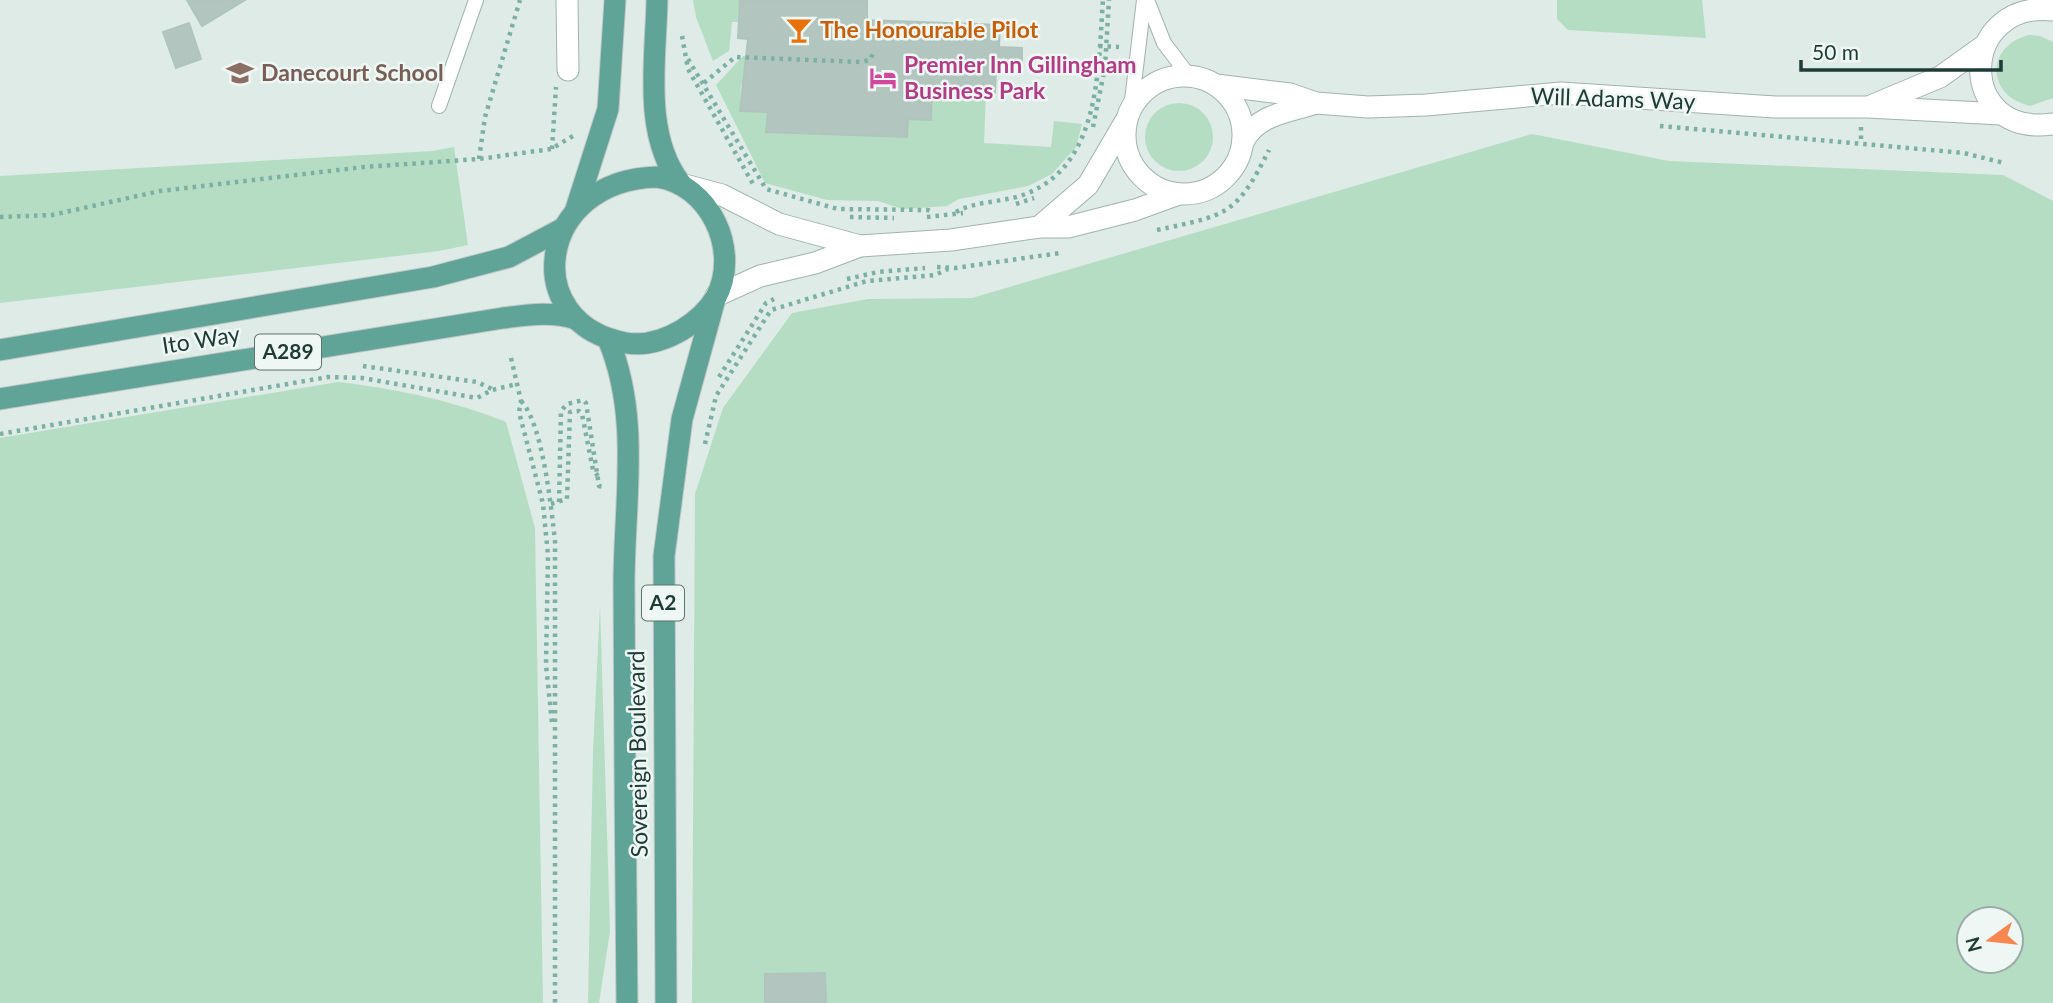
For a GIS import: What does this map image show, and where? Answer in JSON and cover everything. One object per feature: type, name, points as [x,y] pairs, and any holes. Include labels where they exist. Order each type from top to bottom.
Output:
[{"type":"main road","points":[[576,209],[608,109],[615,0]]},
{"type":"main road","points":[[657,0],[657,122],[667,164],[681,184],[708,210],[722,239],[724,261],[715,297],[695,320],[667,337],[637,344],[608,339],[590,330],[576,319],[557,278],[556,252],[562,229],[576,209],[595,194],[628,180],[657,177],[681,184]]},
{"type":"main road","name":"Ito Way","points":[[0,350],[433,277],[509,257],[562,229]]},
{"type":"main road","name":"Sovereign Boulevard","points":[[666,1003],[664,556],[682,419],[715,297]]},
{"type":"main road","name":"Ito Way","points":[[0,399],[503,318],[549,314],[576,319]]},
{"type":"main road","name":"Sovereign Boulevard","points":[[608,339],[620,371],[629,449],[624,560],[627,1003]]},
{"type":"street","points":[[567,0],[568,70]]},
{"type":"street","points":[[2020,5],[2053,10]]},
{"type":"street","name":"Will Adams Way","points":[[1868,107],[1940,77],[1982,47],[1991,31],[2020,5]]},
{"type":"street","points":[[1982,47],[1979,65],[1982,83],[1989,100],[2001,114]]},
{"type":"street","points":[[715,297],[760,276],[815,263],[860,246],[951,240],[1039,227],[1068,227],[1179,194],[1204,191],[1222,180],[1236,163],[1243,142],[1238,109],[1231,98],[1216,85],[1189,76],[1155,83],[1129,113],[1088,185],[1039,227]]},
{"type":"street","name":"Will Adams Way","points":[[1216,85],[1290,94],[1315,103],[1407,106],[1561,93],[1775,107],[1868,107],[2001,114],[2019,123],[2037,126],[2053,124]]},
{"type":"street","name":"Will Adams Way","points":[[1243,142],[1249,131],[1266,119],[1315,103]]},
{"type":"street","points":[[1129,113],[1125,138],[1135,168],[1150,183],[1179,194]]},
{"type":"street","points":[[681,184],[722,195],[779,224],[860,246]]},
{"type":"lane","points":[[439,106],[476,0]]},
{"type":"lane","points":[[1145,0],[1164,43],[1189,76]]},
{"type":"lane","points":[[1129,113],[1145,0]]},
{"type":"path","points":[[479,159],[485,117],[520,0]]},
{"type":"path","points":[[956,212],[965,206],[1027,194],[1057,177],[1072,160],[1085,131],[1092,100],[1103,0]]},
{"type":"path","points":[[1089,141],[1104,67],[1110,0]]},
{"type":"path","points":[[681,32],[688,69],[758,193]]},
{"type":"path","points":[[704,83],[735,57],[860,62],[870,60],[874,51]]},
{"type":"path","points":[[687,58],[767,190],[838,209],[928,210],[935,214]]},
{"type":"path","points":[[551,149],[557,71],[568,70]]},
{"type":"path","points":[[1651,124],[1964,153],[2004,163]]},
{"type":"path","points":[[0,217],[52,215],[160,191],[363,167],[479,159],[551,149],[572,138],[577,128]]},
{"type":"path","points":[[1148,231],[1210,219],[1229,209],[1249,189],[1273,145]]},
{"type":"path","points":[[1006,208],[1040,195]]},
{"type":"path","points":[[840,217],[902,218],[956,212],[974,213]]},
{"type":"path","points":[[836,282],[878,272],[952,269],[1063,252]]},
{"type":"path","points":[[703,455],[716,396],[771,310],[867,281],[935,275],[952,269]]},
{"type":"path","points":[[715,383],[766,303],[786,296]]},
{"type":"path","points":[[512,358],[521,401],[519,412],[545,519],[548,596],[546,665],[555,744]]},
{"type":"path","points":[[360,366],[477,382],[492,390]]},
{"type":"path","points":[[0,434],[328,377],[362,378],[477,398],[492,390],[517,384]]},
{"type":"path","points":[[559,502],[562,411],[565,405],[578,400],[583,400],[587,406],[600,486],[607,487]]},
{"type":"path","points":[[521,401],[530,412],[551,504],[555,559],[555,1003]]},
{"type":"path","points":[[551,504],[567,499],[570,412],[579,411],[582,414],[593,470],[598,476]]},
{"type":"path","points":[[698,446],[701,425]]},
{"type":"green space","points":[[693,0],[740,0],[747,22],[732,22],[729,51],[713,61],[696,17]]},
{"type":"green space","points":[[1557,0],[1702,0],[1706,38],[1568,30],[1557,19]]},
{"type":"green space","points":[[2029,35],[2040,36],[2053,42],[2053,98],[2030,106],[2016,101],[2005,92],[1996,71],[2004,49]]},
{"type":"green space","points":[[743,56],[771,58],[770,86],[741,85],[740,110],[768,112],[767,132],[907,137],[908,119],[931,120],[932,90],[986,93],[984,143],[1051,147],[1054,121],[1082,124],[1076,147],[1052,174],[1028,186],[959,199],[947,206],[903,209],[878,201],[827,200],[765,183],[716,85]]},
{"type":"green space","points":[[1179,103],[1192,106],[1203,113],[1210,124],[1213,137],[1210,150],[1203,161],[1192,168],[1179,171],[1166,168],[1155,161],[1148,150],[1145,137],[1148,124],[1155,113],[1166,106]]},
{"type":"green space","points":[[1532,134],[1669,161],[2003,175],[2053,201],[2053,1003],[692,1003],[695,494],[723,408],[792,313],[868,299],[972,298]]},
{"type":"green space","points":[[454,147],[468,245],[439,251],[0,303],[0,176],[433,151]]},
{"type":"green space","points":[[338,382],[423,396],[506,422],[535,528],[543,1003],[0,1003],[0,438]]},
{"type":"green space","points":[[600,606],[610,931],[599,1003],[588,1003],[593,751]]},
{"type":"building","points":[[187,0],[245,0],[202,26]]},
{"type":"building","name":"Premier Inn Gillingham Business Park","points":[[740,0],[867,0],[867,20],[1000,25],[999,47],[1022,48],[1022,72],[996,71],[995,93],[932,90],[931,120],[908,119],[907,137],[766,132],[768,112],[740,111],[748,39],[738,38]]},
{"type":"building","points":[[189,23],[201,59],[176,68],[163,32]]},
{"type":"building","points":[[825,973],[826,1003],[765,1003],[765,974]]},
{"type":"place","name":"The Honourable Pilot","points":[[799,30]]},
{"type":"place","name":"Danecourt School","points":[[240,73]]},
{"type":"place","name":"Premier Inn Gillingham Business Park","points":[[883,78]]}]
